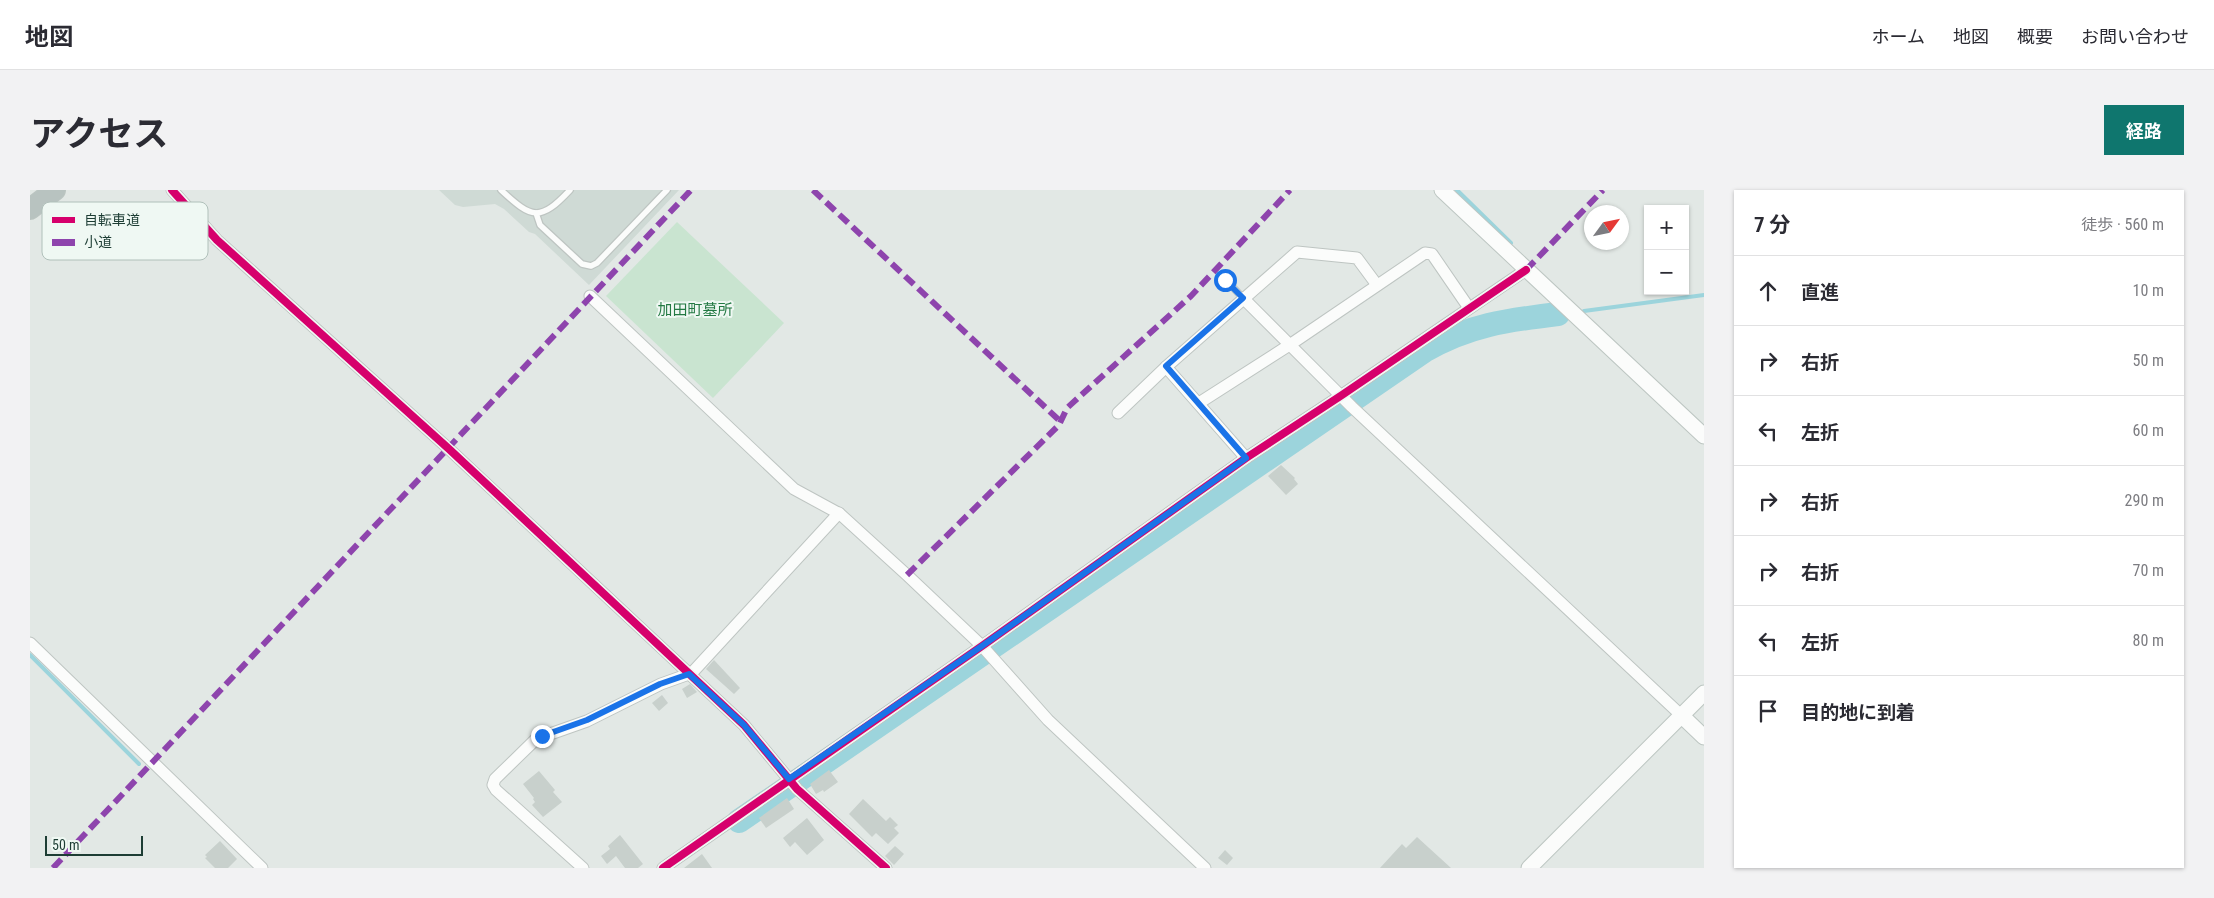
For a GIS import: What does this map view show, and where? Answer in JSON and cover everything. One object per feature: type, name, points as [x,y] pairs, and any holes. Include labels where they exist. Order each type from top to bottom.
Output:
[{"type":"highway","points":[[30,209],[55,190]]},
{"type":"street","points":[[172,190],[183,202]]},
{"type":"street","points":[[1442,190],[1704,436]]},
{"type":"street","points":[[208,229],[441,442],[690,674],[744,725],[792,783],[886,868]]},
{"type":"street","points":[[1118,413],[1166,366],[1297,252],[1357,258],[1377,285]]},
{"type":"street","points":[[1199,403],[1291,344],[1425,253],[1432,254],[1469,308]]},
{"type":"street","points":[[663,868],[792,783],[986,650],[1246,458],[1347,400],[1469,308],[1526,270]]},
{"type":"street","points":[[590,296],[794,489],[839,513],[986,650],[1048,720],[1205,868]]},
{"type":"street","points":[[1243,298],[1347,400],[1704,737]]},
{"type":"street","points":[[1166,366],[1246,458]]},
{"type":"street","points":[[583,868],[496,790],[493,784],[494,779],[536,739],[587,720],[660,684],[690,674],[839,513]]},
{"type":"street","points":[[30,643],[262,868]]},
{"type":"street","points":[[1529,868],[1704,693]]},
{"type":"lane","points":[[501,190],[521,209],[536,213],[545,213],[555,206],[570,190]]},
{"type":"lane","points":[[536,213],[540,225],[582,264],[591,266],[597,263],[667,190]]},
{"type":"lane","points":[[1225,280],[1243,298]]},
{"type":"shaded area","points":[[439,190],[679,190],[589,285],[535,234],[529,232],[504,209],[495,204],[463,207],[455,205]]},
{"type":"green space","name":"加田町墓所","points":[[677,222],[784,323],[713,398],[606,296]]},
{"type":"building","points":[[1281,465],[1295,478],[1298,484],[1286,495],[1268,476]]},
{"type":"building","points":[[714,660],[740,688],[734,694],[706,669]]},
{"type":"building","points":[[690,684],[697,692],[687,698],[682,689]]},
{"type":"building","points":[[662,695],[668,703],[659,711],[652,703]]},
{"type":"building","points":[[829,770],[838,782],[824,792],[823,790],[816,794],[810,784]]},
{"type":"building","points":[[539,771],[555,790],[553,792],[562,802],[543,817],[532,805],[535,802],[534,798],[523,784]]},
{"type":"building","points":[[787,798],[794,809],[766,828],[759,818]]},
{"type":"building","points":[[863,799],[886,821],[890,817],[898,825],[894,828],[899,833],[888,844],[876,833],[872,837],[849,814]]},
{"type":"building","points":[[807,818],[824,840],[807,855],[795,842],[790,847],[783,838]]},
{"type":"building","points":[[620,835],[643,864],[638,868],[625,868],[616,856],[607,864],[601,856],[610,849],[608,846]]},
{"type":"building","points":[[1417,837],[1451,868],[1380,868],[1402,844],[1406,848]]},
{"type":"building","points":[[220,841],[237,859],[228,868],[215,868],[205,858],[207,857],[205,855]]},
{"type":"building","points":[[895,846],[904,854],[894,865],[885,856]]},
{"type":"building","points":[[1225,850],[1233,858],[1227,865],[1218,858]]},
{"type":"building","points":[[702,854],[712,868],[684,868]]},
{"type":"waterway","points":[[1457,190],[1511,243]]},
{"type":"waterway","points":[[1584,311],[1704,295]]},
{"type":"waterway","points":[[739,821],[1424,351],[1440,342],[1473,329],[1505,321],[1558,314]]},
{"type":"waterway","points":[[30,655],[139,764]]},
{"type":"marked path","points":[[53,868],[691,190]]},
{"type":"marked path","points":[[813,190],[1061,422]]},
{"type":"marked path","points":[[907,575],[1059,425],[1067,408],[1191,296],[1290,190]]},
{"type":"marked path","points":[[1526,270],[1603,190]]},
{"type":"cycle path","points":[[172,190],[183,202]]},
{"type":"cycle path","points":[[208,230],[449,449],[744,725],[797,789],[886,868]]},
{"type":"cycle path","points":[[663,868],[982,646],[1246,458],[1526,270]]},
{"type":"route","points":[[542,736],[612,710],[660,684],[689,674],[744,725],[789,779],[982,646],[1246,458],[1166,366],[1243,298],[1225,280]]}]
